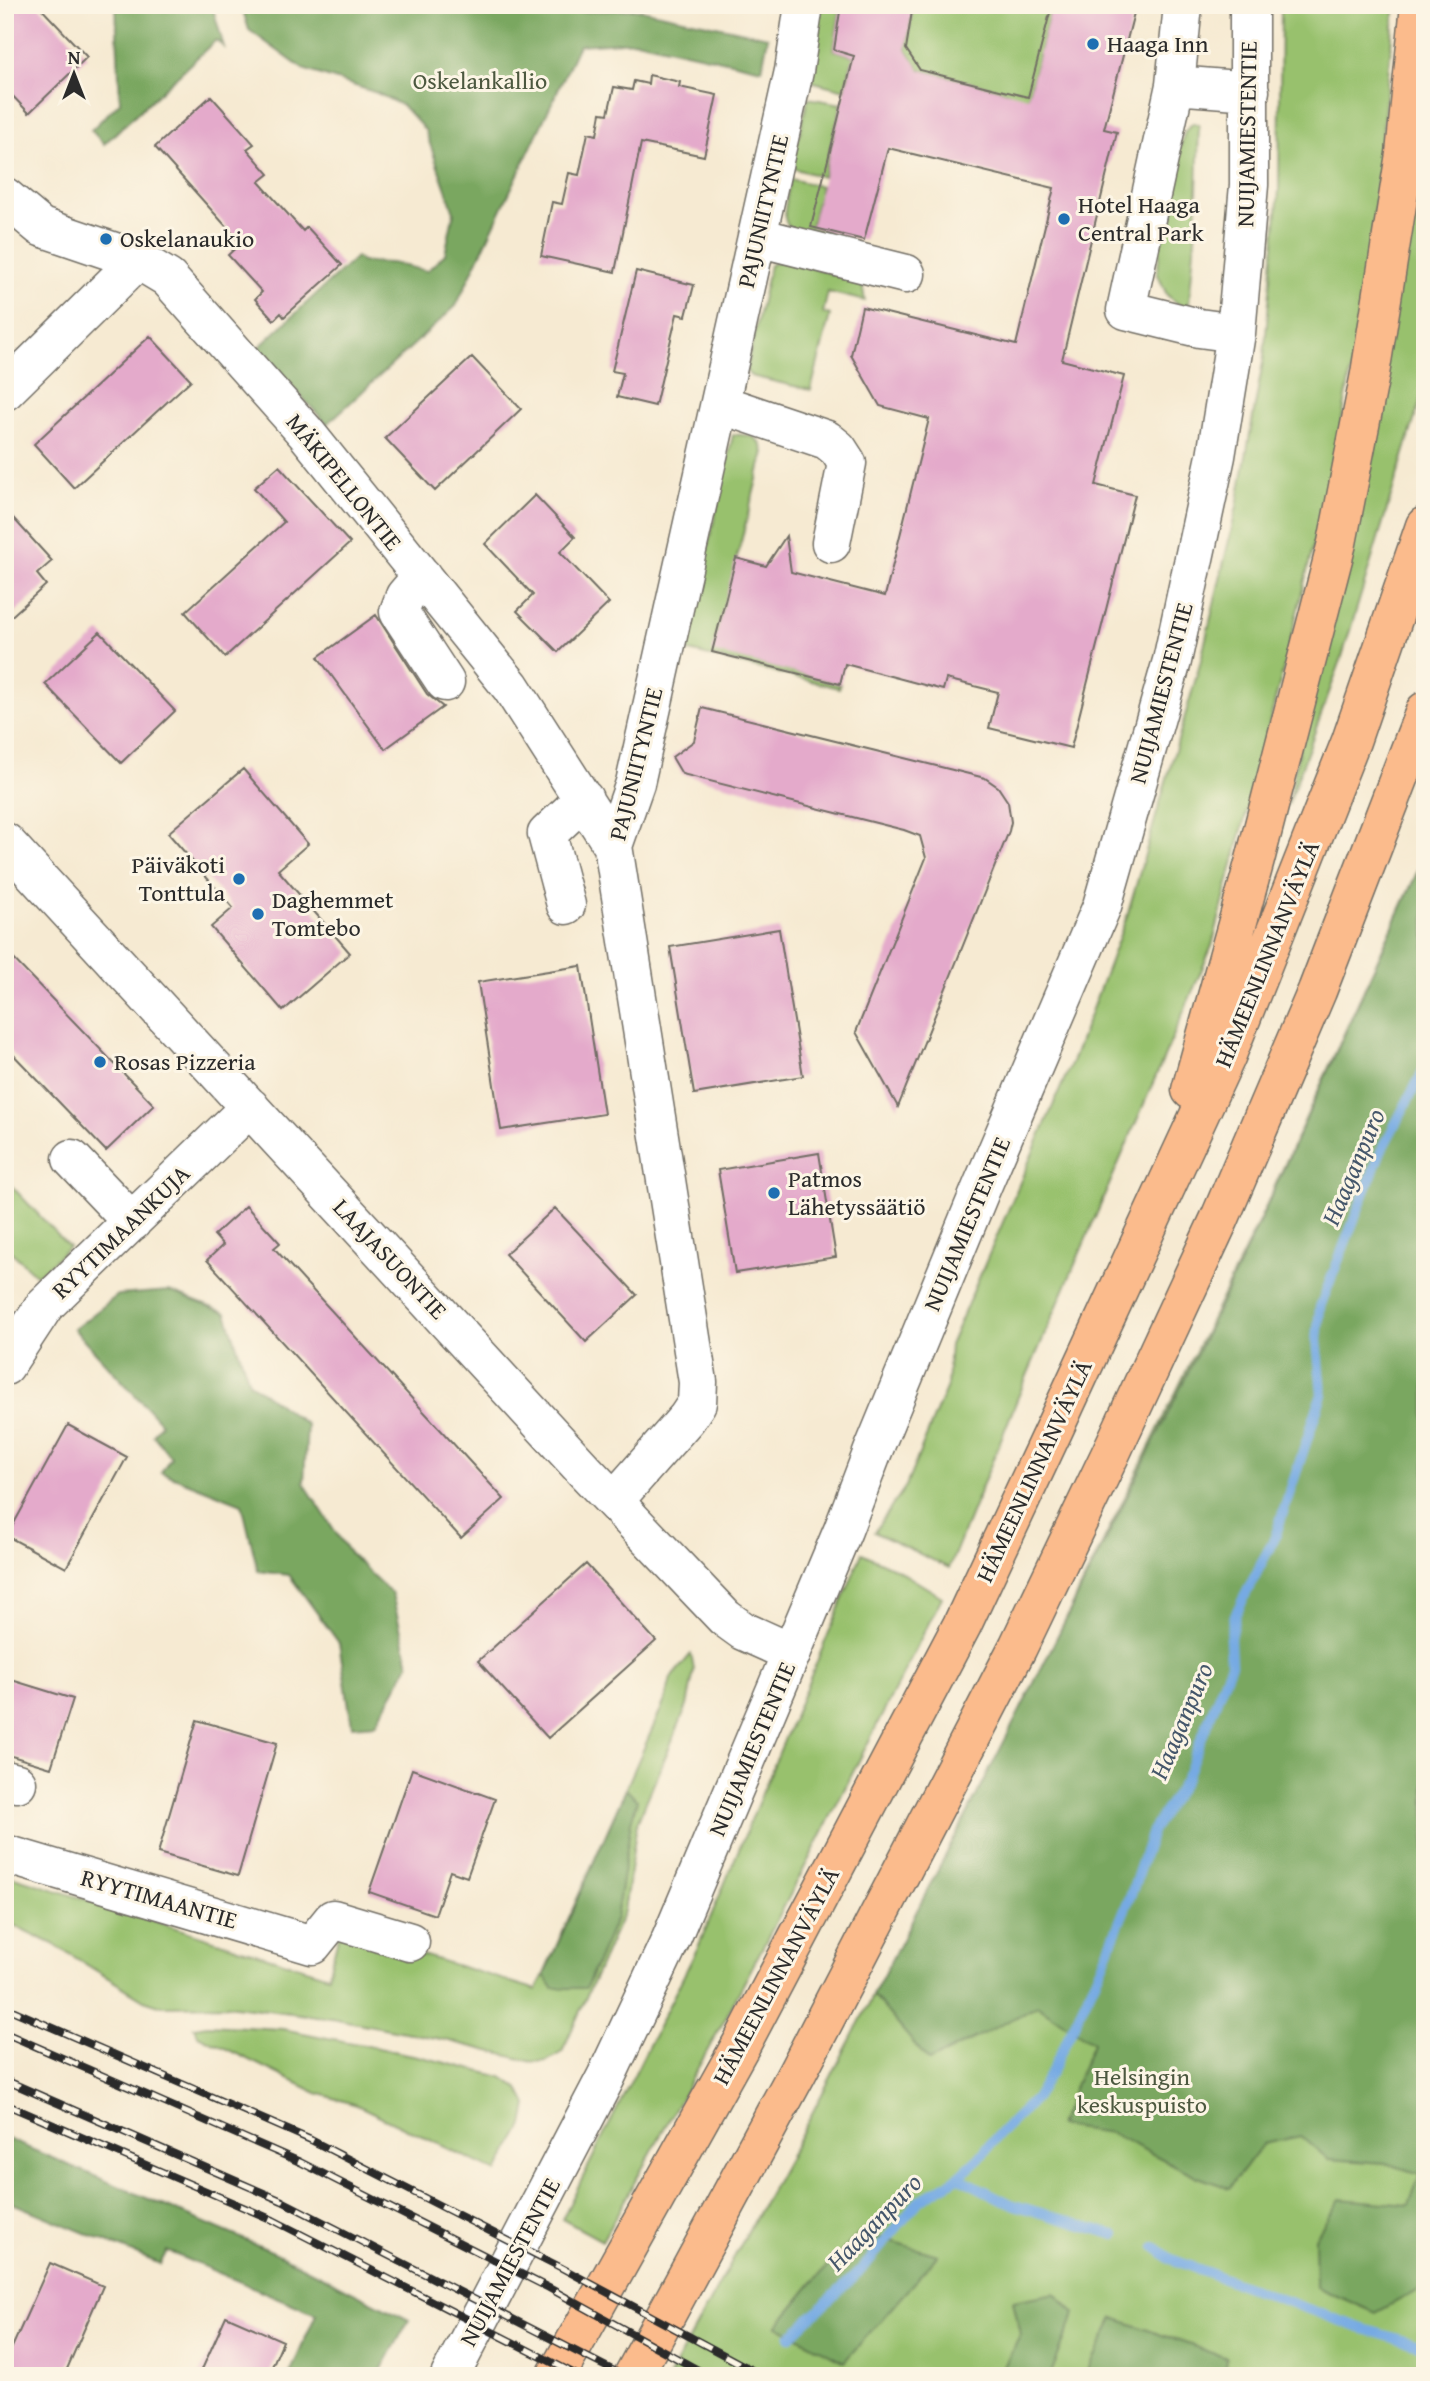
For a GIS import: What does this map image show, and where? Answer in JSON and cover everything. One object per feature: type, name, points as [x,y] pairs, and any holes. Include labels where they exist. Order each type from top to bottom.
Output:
[{"type":"highway","points":[[1161,1198],[1255,860],[1337,543],[1370,374],[1403,168],[1420,5]]},
{"type":"highway","name":"HÄMEENLINNANVÄYLÄ","points":[[556,2376],[742,2043],[962,1625],[1227,1057],[1351,741],[1425,526]]},
{"type":"highway","points":[[633,2376],[797,2073],[1018,1647],[1110,1455],[1220,1218],[1317,991],[1425,711]]},
{"type":"highway","points":[[1357,891],[1425,773]]},
{"type":"street","name":"PAJUNIITYNTIE","points":[[614,1501],[687,1418],[697,1403],[698,1382],[613,846],[635,783],[794,71],[804,5]]},
{"type":"street","points":[[1183,5],[1175,85],[1126,310],[1236,333]]},
{"type":"street","name":"NUIJAMIESTENTIE","points":[[450,2376],[606,2077],[671,1939],[792,1653],[978,1196],[1102,906],[1172,661],[1216,456],[1236,333],[1249,185],[1249,5]]},
{"type":"street","points":[[1175,85],[1250,91]]},
{"type":"street","name":"MÄKIPELLONTIE","points":[[5,197],[41,227],[138,260],[168,278],[306,433],[510,687],[613,846]]},
{"type":"street","points":[[757,237],[906,274]]},
{"type":"street","points":[[5,391],[138,260]]},
{"type":"street","points":[[720,404],[827,440],[838,449],[847,463],[831,543]]},
{"type":"street","points":[[422,576],[405,596],[399,612],[445,682]]},
{"type":"street","points":[[566,905],[547,834],[584,799]]},
{"type":"street","name":"LAAJASUONTIE","points":[[5,842],[724,1618],[743,1631],[792,1653]]},
{"type":"street","name":"RYYTIMAANKUJA","points":[[5,1366],[45,1306],[250,1107]]},
{"type":"street","points":[[72,1159],[132,1222]]},
{"type":"street","name":"RYYTIMAANTIE","points":[[5,1854],[312,1945],[333,1919],[410,1942]]},
{"type":"green space","points":[[116,5],[212,5],[224,47],[216,40],[104,144],[91,130],[120,102]]},
{"type":"green space","name":"Oskelankallio","points":[[249,5],[578,5],[579,12],[637,9],[768,37],[762,69],[636,41],[579,45],[456,306],[327,424],[257,349],[356,257],[362,262],[392,263],[427,271],[445,254],[454,212],[425,130],[403,106],[377,93],[303,69],[249,30],[244,14]]},
{"type":"green space","points":[[819,5],[841,5],[834,50],[854,56],[845,90],[810,81]]},
{"type":"green space","points":[[913,5],[1052,5],[1026,106],[1007,92],[920,70],[906,49]]},
{"type":"green space","points":[[1281,5],[1395,5],[1368,278],[1336,452],[1212,946],[1023,1385],[949,1568],[874,1532],[906,1486],[947,1386],[950,1345],[1074,1057],[1128,913],[1200,664],[1237,506],[1264,356],[1279,190]]},
{"type":"green space","points":[[808,98],[842,104],[823,177],[792,168]]},
{"type":"green space","points":[[1425,117],[1425,385],[1341,660],[1288,805]]},
{"type":"green space","points":[[1193,123],[1199,125],[1196,228],[1189,303],[1185,309],[1167,295],[1157,273],[1162,235],[1172,221],[1179,152],[1185,131]]},
{"type":"green space","points":[[790,179],[821,186],[811,226],[828,231],[825,244],[798,233],[786,223],[785,207]]},
{"type":"green space","points":[[783,259],[862,283],[865,301],[828,292],[823,313],[830,315],[811,390],[751,376],[746,371],[770,265]]},
{"type":"green space","points":[[733,435],[753,437],[764,452],[713,651],[840,684],[839,688],[685,650]]},
{"type":"green space","name":"Helsingin keskuspuisto","points":[[1425,855],[1425,2376],[669,2376],[795,2146],[1020,1713],[1259,1221]]},
{"type":"green space","name":"Helsingin keskuspuisto","points":[[1425,855],[1425,2286],[1376,2313],[1316,2287],[1315,2238],[1340,2199],[1409,2205],[1420,2174],[1385,2163],[1328,2159],[1301,2136],[1263,2144],[1229,2188],[1198,2177],[1111,2133],[1058,2126],[1093,2043],[1038,2006],[929,2061],[873,1995],[1167,1416],[1260,1221]]},
{"type":"green space","points":[[5,1179],[69,1247],[37,1276],[5,1246]]},
{"type":"green space","points":[[169,1291],[226,1313],[249,1382],[307,1425],[304,1483],[349,1553],[392,1594],[409,1664],[376,1724],[352,1726],[339,1643],[289,1575],[258,1571],[242,1504],[161,1472],[171,1457],[153,1435],[161,1423],[74,1329],[118,1295]]},
{"type":"green space","points":[[862,1553],[896,1569],[942,1597],[725,2019],[602,2241],[562,2219],[699,1945]]},
{"type":"green space","points":[[691,1654],[694,1670],[687,1706],[637,1823],[624,1911],[562,2052],[547,2061],[533,2062],[441,2039],[331,2018],[226,2005],[162,2006],[144,2000],[53,1944],[5,1921],[5,1874],[328,1976],[340,1930],[537,1990],[666,1698],[671,1678]]},
{"type":"green space","points":[[626,1789],[637,1800],[616,1918],[586,1988],[553,1988],[544,1975]]},
{"type":"green space","points":[[207,2025],[283,2029],[418,2056],[502,2077],[519,2089],[527,2105],[523,2126],[497,2172],[357,2105],[317,2093],[198,2035],[194,2027]]},
{"type":"green space","points":[[5,2138],[276,2253],[409,2320],[378,2376],[289,2376],[316,2314],[167,2251],[160,2264],[5,2200]]},
{"type":"green space","points":[[860,2232],[938,2255],[844,2362],[777,2326]]},
{"type":"green space","points":[[1055,2293],[1075,2313],[1050,2376],[999,2376],[1021,2334],[1013,2301]]},
{"type":"green space","points":[[1114,2318],[1227,2358],[1225,2376],[1085,2376]]},
{"type":"building","points":[[5,5],[38,5],[87,57],[29,113],[5,88]]},
{"type":"building","points":[[841,5],[913,5],[906,49],[920,70],[1028,97],[1052,5],[1136,5],[1104,129],[1117,132],[1062,360],[1124,376],[1096,485],[1135,495],[1071,748],[989,728],[998,692],[946,679],[943,690],[845,664],[840,684],[712,652],[736,558],[766,566],[786,536],[791,572],[885,596],[929,419],[880,406],[851,355],[862,307],[1016,345],[1054,188],[888,148],[864,240],[811,227],[854,56],[834,50]]},
{"type":"building","points":[[649,75],[680,82],[679,87],[717,95],[704,156],[641,143],[615,272],[541,256],[552,202],[562,204],[569,173],[579,175],[588,133],[597,135],[601,113],[608,114],[614,87],[632,90],[634,81],[648,84]]},
{"type":"building","points":[[211,96],[254,144],[247,149],[269,174],[259,182],[303,231],[307,227],[342,265],[284,317],[281,313],[274,320],[255,299],[262,292],[228,255],[241,243],[155,147]]},
{"type":"building","points":[[636,271],[694,285],[686,316],[677,314],[655,406],[617,397],[623,373],[612,371]]},
{"type":"building","points":[[150,336],[191,380],[74,488],[34,444]]},
{"type":"building","points":[[472,357],[521,409],[435,491],[385,438]]},
{"type":"building","points":[[279,466],[350,543],[225,657],[185,612],[284,522],[254,488]]},
{"type":"building","points":[[535,495],[575,537],[560,552],[609,603],[558,652],[517,611],[533,595],[485,544]]},
{"type":"building","points":[[5,509],[52,561],[37,574],[46,585],[5,622]]},
{"type":"building","points":[[376,615],[427,694],[443,707],[385,749],[318,657]]},
{"type":"building","points":[[100,632],[175,711],[121,763],[45,684]]},
{"type":"building","points":[[702,708],[985,778],[998,787],[1008,802],[1011,822],[1009,831],[898,1107],[856,1032],[926,858],[920,836],[682,774],[672,757],[694,741]]},
{"type":"building","points":[[243,769],[308,844],[278,870],[350,953],[283,1011],[211,927],[233,908],[168,833]]},
{"type":"building","points":[[779,929],[803,1076],[694,1094],[670,947]]},
{"type":"building","points":[[5,950],[154,1105],[106,1151],[5,1046]]},
{"type":"building","points":[[581,966],[604,1114],[501,1130],[478,982]]},
{"type":"building","name":"Patmos Lähetyssäätiö","points":[[819,1153],[836,1257],[735,1273],[718,1170]]},
{"type":"building","points":[[246,1206],[280,1243],[274,1248],[504,1499],[461,1538],[207,1260],[223,1245],[214,1235]]},
{"type":"building","points":[[555,1208],[637,1295],[586,1342],[505,1254]]},
{"type":"building","points":[[68,1425],[127,1457],[66,1568],[7,1536]]},
{"type":"building","points":[[586,1564],[656,1641],[548,1738],[478,1661]]},
{"type":"building","points":[[5,1678],[73,1699],[51,1768],[5,1754]]},
{"type":"building","points":[[197,1720],[277,1743],[238,1876],[158,1853]]},
{"type":"building","points":[[412,1769],[495,1799],[467,1877],[450,1871],[435,1915],[369,1892]]},
{"type":"building","points":[[50,2263],[103,2286],[64,2376],[5,2376],[5,2363]]},
{"type":"building","points":[[226,2316],[283,2341],[268,2376],[199,2376]]},
{"type":"waterway","name":"Haaganpuro","points":[[790,2337],[863,2268],[919,2201],[958,2177],[979,2158],[1035,2099],[1053,2069],[1101,1968],[1133,1889],[1152,1831],[1185,1780],[1231,1664],[1230,1638],[1235,1615],[1275,1537],[1322,1394],[1317,1340],[1320,1307],[1381,1151],[1425,1068]]},
{"type":"waterway","points":[[958,2177],[1011,2204],[1115,2235]]},
{"type":"waterway","points":[[1155,2247],[1171,2259],[1360,2328],[1425,2347]]},
{"type":"railway","points":[[5,2007],[311,2140],[560,2267],[763,2376]]},
{"type":"railway","points":[[5,2033],[300,2162],[549,2288],[709,2376]]},
{"type":"railway","points":[[5,2080],[282,2201],[624,2376]]},
{"type":"railway","points":[[5,2104],[273,2220],[579,2376]]},
{"type":"place","name":"Haaga Inn","points":[[1093,44]]},
{"type":"place","name":"Hotel Haaga Central Park","points":[[1064,219]]},
{"type":"place","name":"Oskelanaukio","points":[[106,239]]},
{"type":"place","name":"Päiväkoti Tonttula","points":[[239,879]]},
{"type":"place","name":"Daghemmet Tomtebo","points":[[258,914]]},
{"type":"place","name":"Rosas Pizzeria","points":[[100,1062]]},
{"type":"place","name":"Patmos Lähetyssäätiö","points":[[774,1193]]}]
